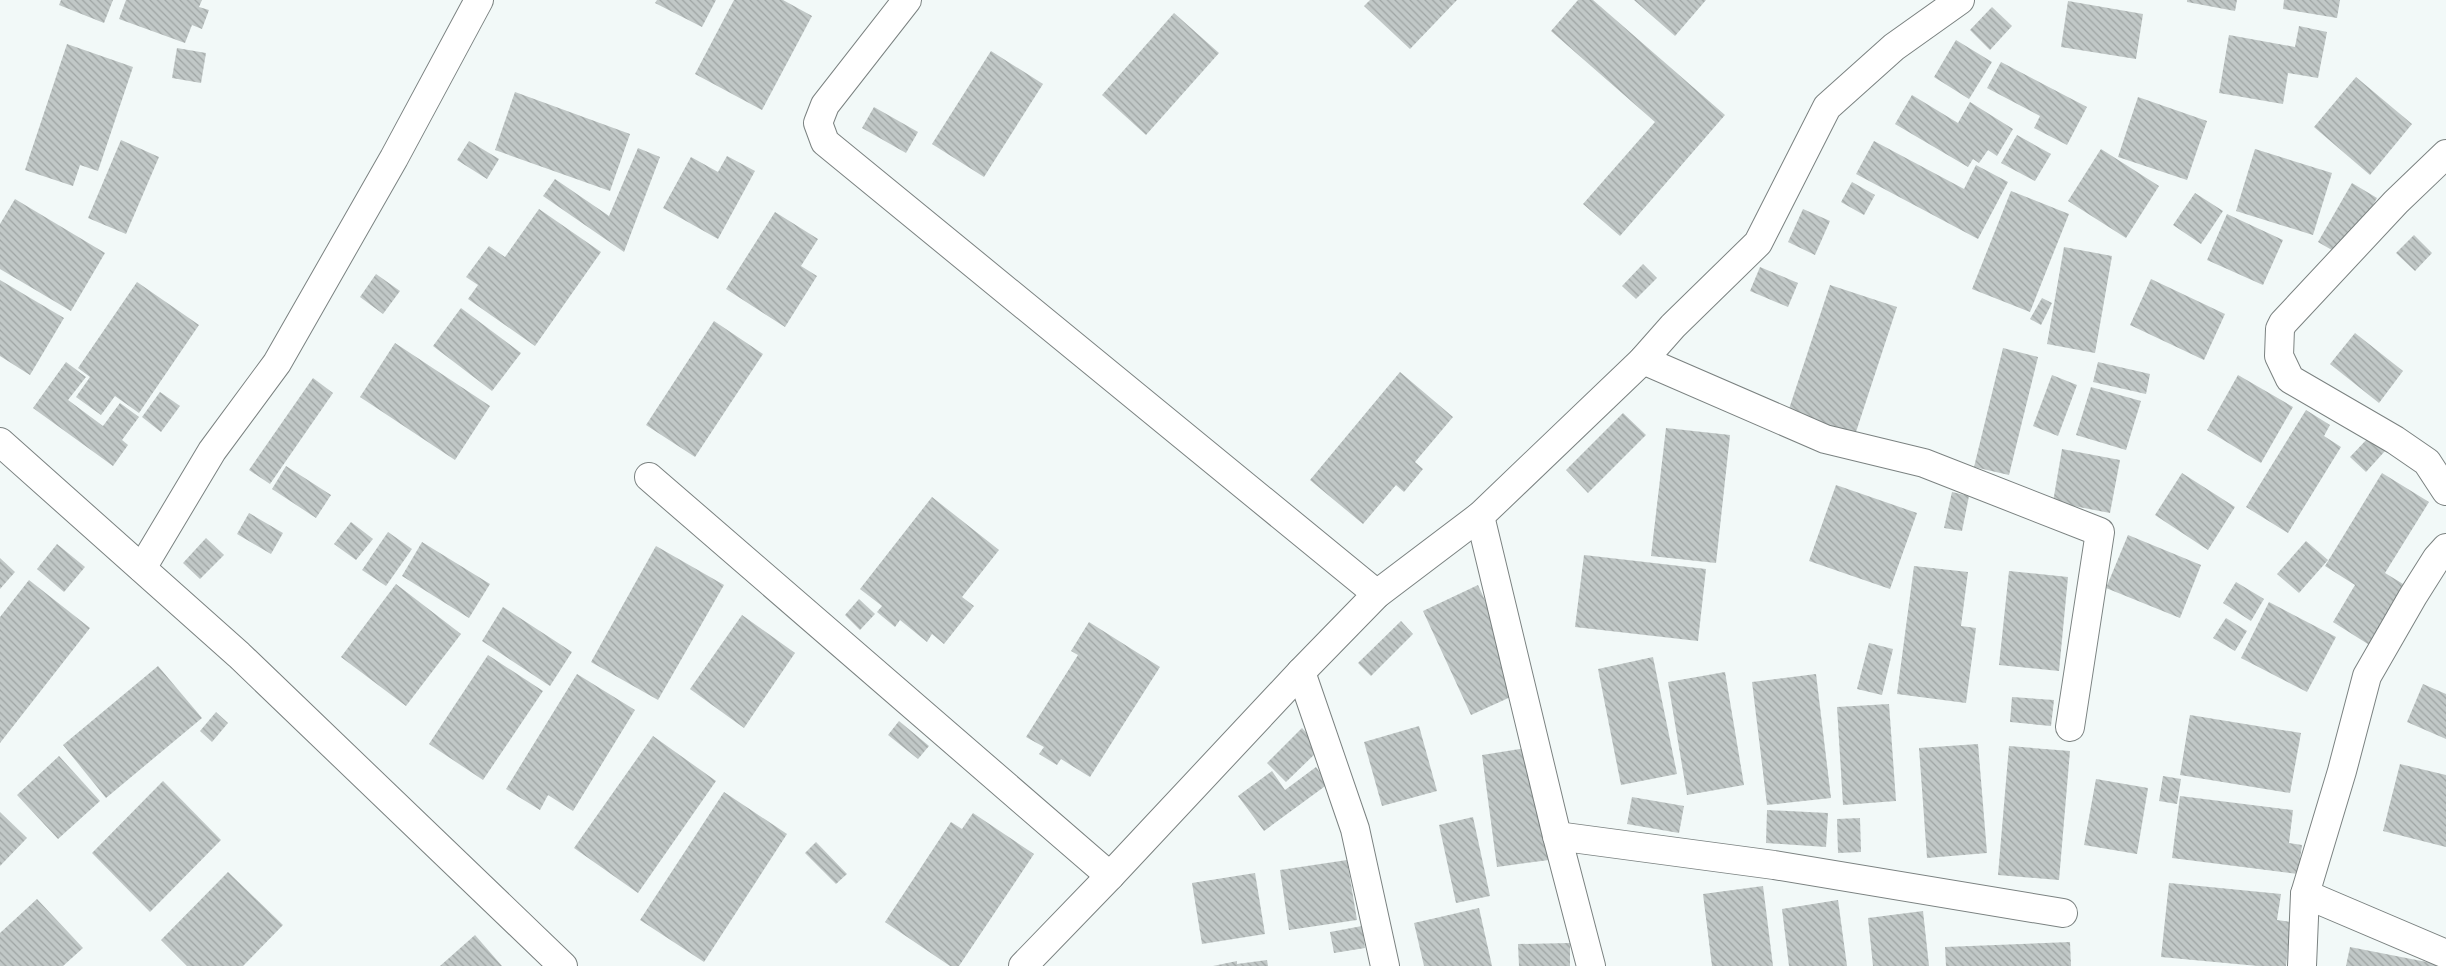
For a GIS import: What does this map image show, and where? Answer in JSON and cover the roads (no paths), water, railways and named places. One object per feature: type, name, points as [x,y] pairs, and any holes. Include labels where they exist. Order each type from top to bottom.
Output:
[{"type":"street","points":[[142,568],[212,451],[277,363],[394,158],[479,0]]},
{"type":"street","points":[[907,0],[825,105],[818,123],[825,142],[1377,594]]},
{"type":"street","points":[[1023,966],[1110,876],[1300,672],[1377,594],[1480,516],[1643,360],[1673,326],[1758,243],[1827,107],[1894,47],[1960,0]]},
{"type":"street","points":[[2446,154],[2396,202],[2283,323],[2278,339],[2279,356],[2290,379],[2395,440],[2427,462],[2446,491]]},
{"type":"street","points":[[1643,360],[1825,439],[1924,462],[2100,532],[2070,726]]},
{"type":"street","points":[[0,442],[239,655],[563,966]]},
{"type":"street","points":[[649,477],[1110,876]]},
{"type":"street","points":[[1480,516],[1557,836],[1591,966]]},
{"type":"street","points":[[2302,966],[2305,894],[2342,771],[2367,676],[2413,596],[2437,558],[2446,548]]},
{"type":"street","points":[[1300,672],[1354,830],[1385,966]]},
{"type":"street","points":[[1557,836],[1774,865],[2063,913]]},
{"type":"street","points":[[2305,894],[2446,954]]}]
